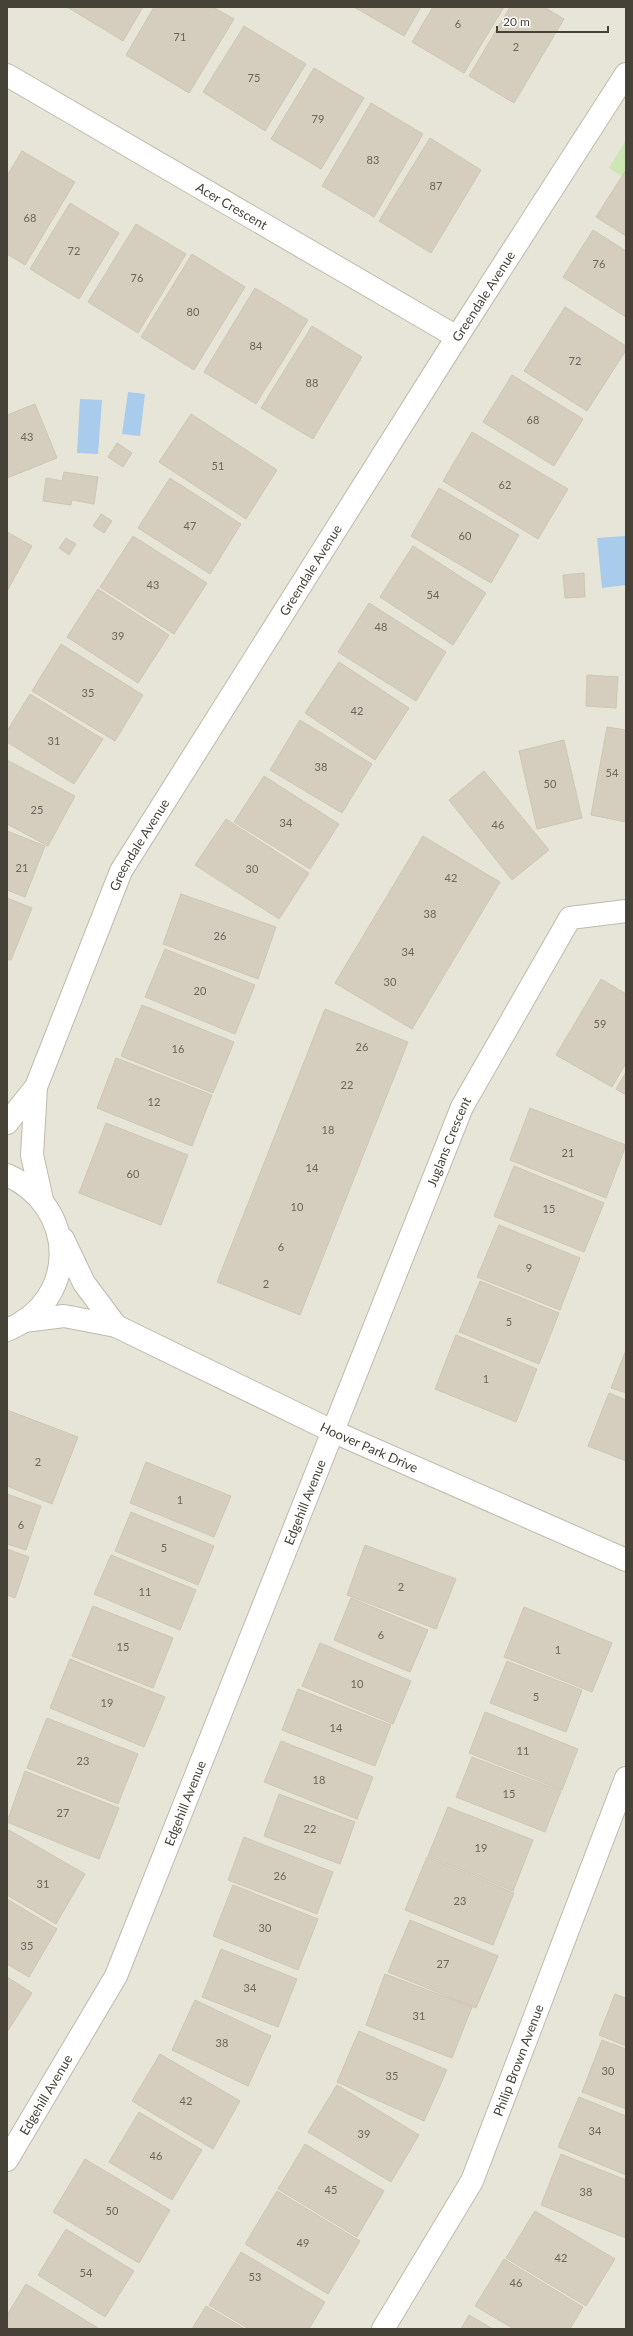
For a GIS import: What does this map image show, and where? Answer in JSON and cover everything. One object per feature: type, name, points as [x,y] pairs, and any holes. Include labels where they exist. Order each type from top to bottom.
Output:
[{"type":"street","name":"Greendale Avenue","points":[[7,1123],[36,1087],[121,870],[457,337],[626,74]]},
{"type":"street","name":"Acer Crescent","points":[[7,75],[457,337]]},
{"type":"street","name":"Juglans Crescent","points":[[332,1431],[462,1107],[570,918],[626,911]]},
{"type":"street","name":"Greendale Avenue","points":[[36,1087],[32,1155],[42,1200]]},
{"type":"street","points":[[7,1175],[32,1189],[52,1214],[58,1230],[61,1252],[56,1281],[48,1296],[37,1310],[16,1325]]},
{"type":"street","name":"Hoover Park Drive","points":[[58,1230],[84,1283],[116,1326]]},
{"type":"street","name":"Hoover Park Drive","points":[[16,1325],[64,1316],[116,1326],[332,1431],[626,1560]]},
{"type":"street","name":"Edgehill Avenue","points":[[7,2160],[116,1976],[332,1431]]},
{"type":"street","name":"Philip Brown Avenue","points":[[383,2329],[472,2181],[626,1778]]},
{"type":"shaded area","points":[[7,7],[626,7],[626,2329],[7,2329]]},
{"type":"green space","points":[[626,140],[626,179],[609,168]]},
{"type":"water","points":[[128,392],[145,394],[140,436],[122,434]]},
{"type":"water","points":[[80,399],[102,400],[98,454],[77,453]]},
{"type":"water","points":[[625,536],[626,585],[602,588],[597,538]]},
{"type":"building","points":[[67,7],[143,7],[123,41]]},
{"type":"building","points":[[154,7],[213,7],[234,19],[189,93],[126,55]]},
{"type":"building","points":[[354,7],[421,7],[404,36]]},
{"type":"building","points":[[433,7],[504,7],[464,73],[412,42]]},
{"type":"building","points":[[510,7],[544,7],[564,19],[514,103],[469,76]]},
{"type":"building","points":[[244,26],[306,64],[265,131],[203,92]]},
{"type":"building","points":[[314,68],[364,98],[321,169],[271,139]]},
{"type":"building","points":[[371,103],[423,134],[374,217],[322,186]]},
{"type":"building","points":[[430,138],[481,170],[431,253],[379,221]]},
{"type":"building","points":[[22,151],[75,182],[25,265],[7,254],[7,176]]},
{"type":"building","points":[[626,170],[626,236],[596,217]]},
{"type":"building","points":[[70,203],[119,233],[79,299],[30,269]]},
{"type":"building","points":[[136,224],[186,254],[138,333],[88,302]]},
{"type":"building","points":[[593,230],[626,251],[626,317],[563,277]]},
{"type":"building","points":[[192,254],[245,287],[194,370],[141,337]]},
{"type":"building","points":[[255,288],[308,320],[256,404],[204,372]]},
{"type":"building","points":[[565,307],[626,346],[626,350],[587,411],[524,371]]},
{"type":"building","points":[[312,326],[362,357],[313,439],[261,408]]},
{"type":"building","points":[[512,375],[583,419],[554,466],[483,422]]},
{"type":"building","points":[[35,404],[57,458],[7,478],[7,415]]},
{"type":"building","points":[[191,414],[277,470],[246,519],[159,462]]},
{"type":"building","points":[[472,432],[568,489],[538,539],[443,481]]},
{"type":"building","points":[[117,443],[132,453],[123,467],[108,457]]},
{"type":"building","points":[[64,472],[98,477],[94,504],[72,500],[71,505],[43,501],[46,478],[62,481]]},
{"type":"building","points":[[170,478],[241,524],[210,574],[138,528]]},
{"type":"building","points":[[439,488],[519,535],[491,583],[411,536]]},
{"type":"building","points":[[101,514],[112,521],[104,533],[93,526]]},
{"type":"building","points":[[7,532],[32,546],[7,591]]},
{"type":"building","points":[[133,536],[207,583],[174,634],[100,587]]},
{"type":"building","points":[[66,538],[76,544],[69,555],[59,548]]},
{"type":"building","points":[[413,546],[486,593],[453,645],[380,597]]},
{"type":"building","points":[[584,573],[585,597],[565,598],[563,575]]},
{"type":"building","points":[[98,589],[169,635],[138,683],[67,637]]},
{"type":"building","points":[[369,603],[446,652],[416,701],[338,652]]},
{"type":"building","points":[[61,644],[143,695],[115,741],[32,691]]},
{"type":"building","points":[[339,662],[409,708],[375,760],[305,713]]},
{"type":"building","points":[[587,675],[618,677],[616,708],[586,706]]},
{"type":"building","points":[[30,694],[103,739],[74,784],[7,742],[7,731]]},
{"type":"building","points":[[300,720],[372,764],[342,813],[270,770]]},
{"type":"building","points":[[607,727],[626,730],[626,822],[591,815]]},
{"type":"building","points":[[564,740],[582,818],[537,829],[519,751]]},
{"type":"building","points":[[7,760],[75,796],[48,846],[7,824]]},
{"type":"building","points":[[484,771],[549,850],[512,880],[449,800]]},
{"type":"building","points":[[264,776],[339,824],[310,869],[234,822]]},
{"type":"building","points":[[226,819],[309,873],[279,919],[195,865]]},
{"type":"building","points":[[7,831],[45,846],[25,897],[7,890]]},
{"type":"building","points":[[423,836],[500,882],[412,1029],[335,983]]},
{"type":"building","points":[[181,894],[276,927],[258,979],[163,944]]},
{"type":"building","points":[[7,898],[32,908],[11,960],[7,959]]},
{"type":"building","points":[[165,949],[255,985],[235,1034],[145,997]]},
{"type":"building","points":[[601,979],[626,994],[626,1063],[612,1087],[556,1055]]},
{"type":"building","points":[[142,1005],[234,1042],[213,1093],[121,1056]]},
{"type":"building","points":[[325,1009],[408,1042],[300,1315],[217,1282]]},
{"type":"building","points":[[116,1058],[212,1095],[192,1146],[97,1108]]},
{"type":"building","points":[[626,1072],[626,1095],[616,1089]]},
{"type":"building","points":[[530,1108],[626,1145],[606,1198],[510,1160]]},
{"type":"building","points":[[106,1123],[188,1155],[161,1225],[79,1193]]},
{"type":"building","points":[[514,1166],[604,1203],[584,1252],[494,1216]]},
{"type":"building","points":[[499,1225],[580,1258],[560,1310],[477,1277]]},
{"type":"building","points":[[480,1281],[559,1313],[539,1364],[459,1332]]},
{"type":"building","points":[[456,1335],[537,1369],[516,1422],[435,1389]]},
{"type":"building","points":[[626,1350],[626,1393],[611,1388]]},
{"type":"building","points":[[609,1393],[626,1400],[626,1461],[588,1446]]},
{"type":"building","points":[[7,1410],[78,1437],[52,1504],[7,1486]]},
{"type":"building","points":[[146,1462],[231,1496],[214,1537],[130,1503]]},
{"type":"building","points":[[7,1494],[41,1506],[26,1550],[7,1544]]},
{"type":"building","points":[[131,1512],[214,1546],[198,1585],[115,1551]]},
{"type":"building","points":[[365,1545],[456,1579],[436,1629],[347,1595]]},
{"type":"building","points":[[7,1549],[29,1557],[15,1598],[7,1595]]},
{"type":"building","points":[[111,1555],[196,1590],[180,1630],[94,1594]]},
{"type":"building","points":[[351,1598],[428,1630],[410,1672],[334,1640]]},
{"type":"building","points":[[93,1606],[173,1638],[153,1688],[72,1656]]},
{"type":"building","points":[[524,1607],[612,1643],[592,1692],[504,1657]]},
{"type":"building","points":[[320,1643],[411,1681],[393,1724],[302,1686]]},
{"type":"building","points":[[70,1659],[165,1697],[144,1747],[50,1708]]},
{"type":"building","points":[[507,1661],[582,1690],[566,1732],[490,1703]]},
{"type":"building","points":[[298,1689],[391,1725],[375,1766],[282,1730]]},
{"type":"building","points":[[485,1712],[578,1749],[562,1790],[469,1753]]},
{"type":"building","points":[[47,1718],[138,1754],[118,1804],[27,1768]]},
{"type":"building","points":[[281,1741],[373,1777],[357,1819],[264,1782]]},
{"type":"building","points":[[472,1757],[561,1791],[545,1832],[456,1797]]},
{"type":"building","points":[[25,1771],[119,1808],[99,1859],[7,1822]]},
{"type":"building","points":[[279,1794],[355,1822],[340,1864],[264,1836]]},
{"type":"building","points":[[448,1807],[533,1840],[513,1891],[428,1856]]},
{"type":"building","points":[[9,1830],[85,1874],[56,1924],[7,1895],[7,1833]]},
{"type":"building","points":[[244,1837],[333,1872],[317,1914],[228,1880]]},
{"type":"building","points":[[427,1857],[514,1893],[493,1945],[405,1910]]},
{"type":"building","points":[[233,1885],[318,1919],[298,1970],[213,1936]]},
{"type":"building","points":[[7,1899],[57,1929],[29,1977],[7,1964]]},
{"type":"building","points":[[410,1920],[498,1956],[476,2008],[388,1972]]},
{"type":"building","points":[[221,1949],[297,1979],[278,2027],[202,1997]]},
{"type":"building","points":[[385,1974],[472,2007],[452,2058],[366,2025]]},
{"type":"building","points":[[7,1977],[32,1993],[7,2032]]},
{"type":"building","points":[[615,1994],[626,1998],[626,2046],[599,2035]]},
{"type":"building","points":[[195,2000],[271,2036],[248,2086],[172,2050]]},
{"type":"building","points":[[359,2031],[447,2070],[424,2121],[337,2082]]},
{"type":"building","points":[[602,2040],[626,2049],[626,2109],[582,2092]]},
{"type":"building","points":[[160,2054],[240,2101],[213,2149],[132,2101]]},
{"type":"building","points":[[337,2085],[419,2135],[391,2182],[308,2132]]},
{"type":"building","points":[[579,2097],[626,2116],[626,2175],[558,2147]]},
{"type":"building","points":[[139,2112],[202,2150],[172,2200],[109,2162]]},
{"type":"building","points":[[305,2144],[384,2191],[357,2237],[278,2189]]},
{"type":"building","points":[[561,2154],[626,2180],[626,2238],[541,2205]]},
{"type":"building","points":[[85,2159],[170,2210],[139,2263],[53,2212]]},
{"type":"building","points":[[277,2191],[360,2241],[328,2294],[245,2244]]},
{"type":"building","points":[[535,2211],[615,2259],[586,2306],[506,2258]]},
{"type":"building","points":[[66,2229],[134,2271],[105,2317],[38,2275]]},
{"type":"building","points":[[241,2252],[325,2302],[309,2329],[249,2329],[209,2305]]},
{"type":"building","points":[[504,2259],[583,2307],[570,2329],[514,2329],[475,2306]]},
{"type":"building","points":[[26,2284],[98,2328],[7,2329],[7,2315]]},
{"type":"building","points":[[206,2306],[245,2329],[192,2329]]},
{"type":"building","points":[[469,2315],[493,2329],[461,2329]]}]
